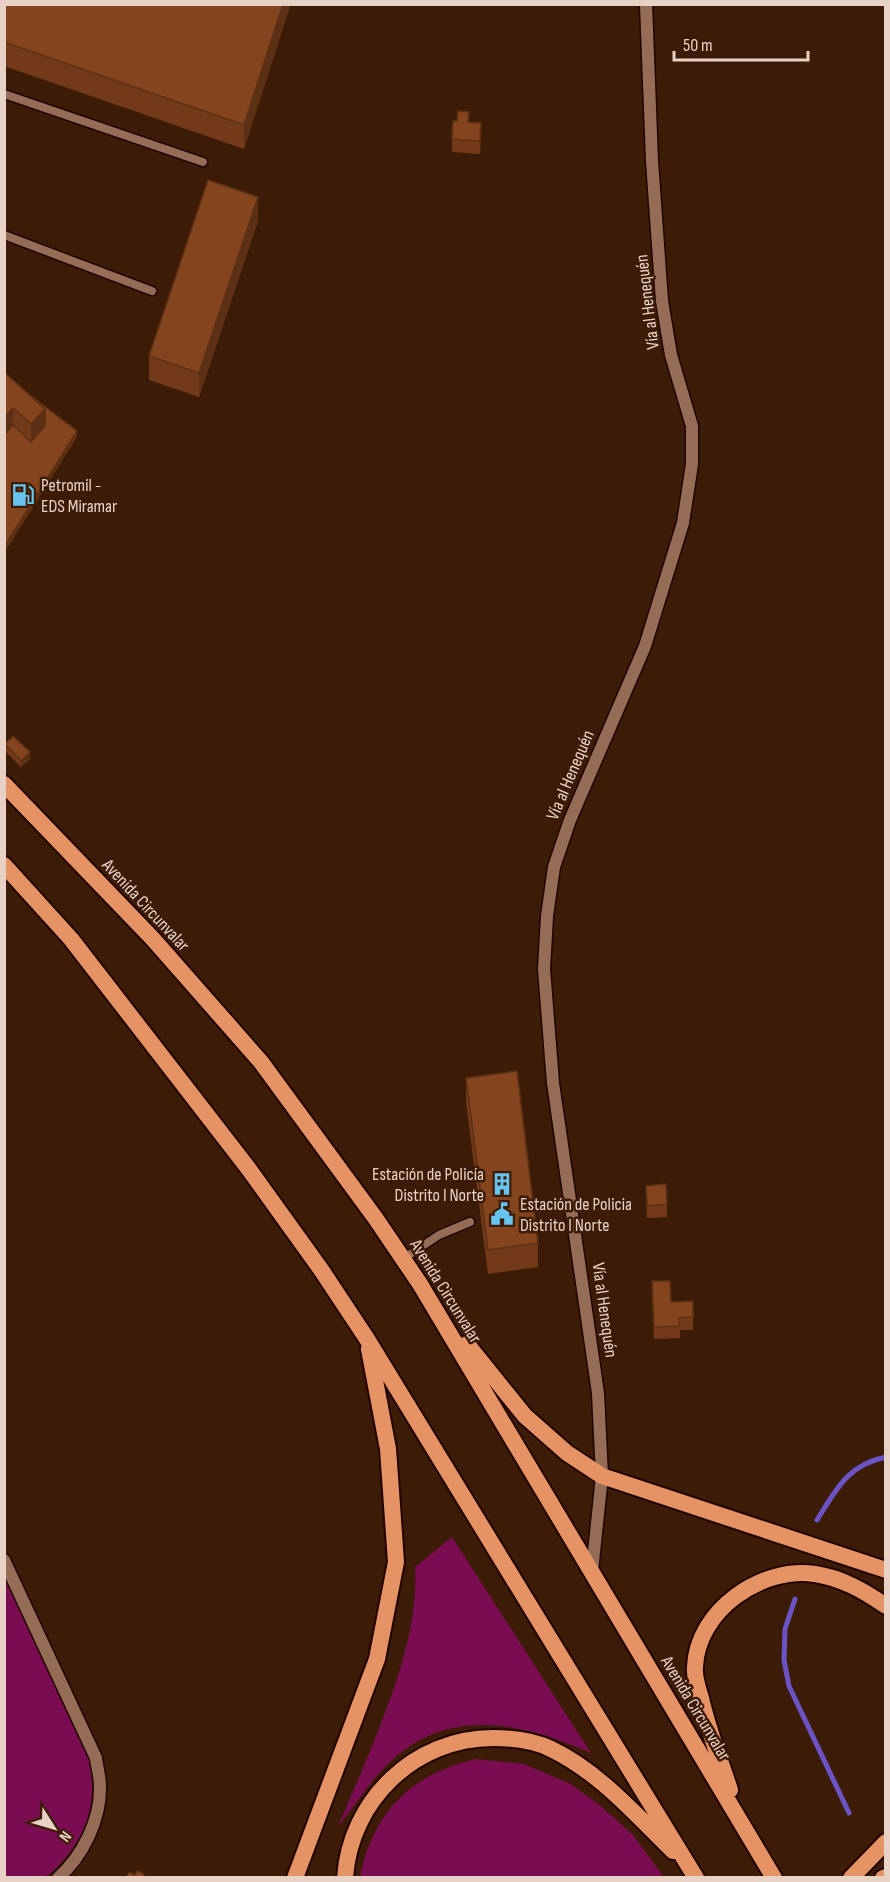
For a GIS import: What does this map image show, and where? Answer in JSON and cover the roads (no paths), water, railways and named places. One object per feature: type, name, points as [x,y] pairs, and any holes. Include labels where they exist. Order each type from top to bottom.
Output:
[{"type":"highway","name":"Avenida Circunvalar","points":[[4,784],[153,939],[261,1062],[403,1259],[592,1570],[774,1878]]},
{"type":"highway","points":[[4,865],[71,939],[248,1168],[322,1271],[367,1339],[693,1873]]},
{"type":"highway","points":[[420,1284],[494,1380],[525,1416],[567,1453],[602,1476],[885,1570]]},
{"type":"highway","points":[[295,1878],[377,1659],[396,1562],[388,1449],[367,1339]]},
{"type":"highway","points":[[742,1824],[705,1718],[694,1670],[696,1653],[705,1631],[735,1596],[761,1582],[782,1575],[815,1574],[848,1583],[866,1592],[885,1606]]},
{"type":"highway","points":[[345,1878],[346,1863],[360,1820],[371,1801],[387,1782],[430,1752],[472,1738],[506,1738],[525,1741],[549,1748],[571,1761],[614,1793],[693,1873]]},
{"type":"highway","points":[[851,1878],[885,1842]]},
{"type":"street","name":"Vía al Henequén","points":[[592,1570],[602,1476],[598,1393],[553,1083],[544,969],[547,916],[554,867],[570,820],[645,646],[683,523],[692,464],[692,426],[671,355],[662,301],[652,161],[646,4]]},
{"type":"street","points":[[4,879],[50,914]]},
{"type":"street","points":[[4,1560],[96,1758],[100,1786],[97,1816],[85,1845],[58,1878]]},
{"type":"lane","points":[[4,94],[203,162]]},
{"type":"lane","points":[[4,235],[152,291]]},
{"type":"lane","points":[[403,1259],[439,1235],[470,1222]]},
{"type":"waterway","points":[[817,1520],[844,1480],[861,1466],[886,1457]]},
{"type":"waterway","points":[[795,1599],[785,1629],[784,1660],[789,1686],[849,1813]]},
{"type":"place","name":"Petromil - EDS Miramar","points":[[23,495]]},
{"type":"place","name":"Estación de Policía Distrito I Norte","points":[[502,1184]]},
{"type":"place","name":"Estación de Policia Distrito I Norte","points":[[502,1214]]}]
